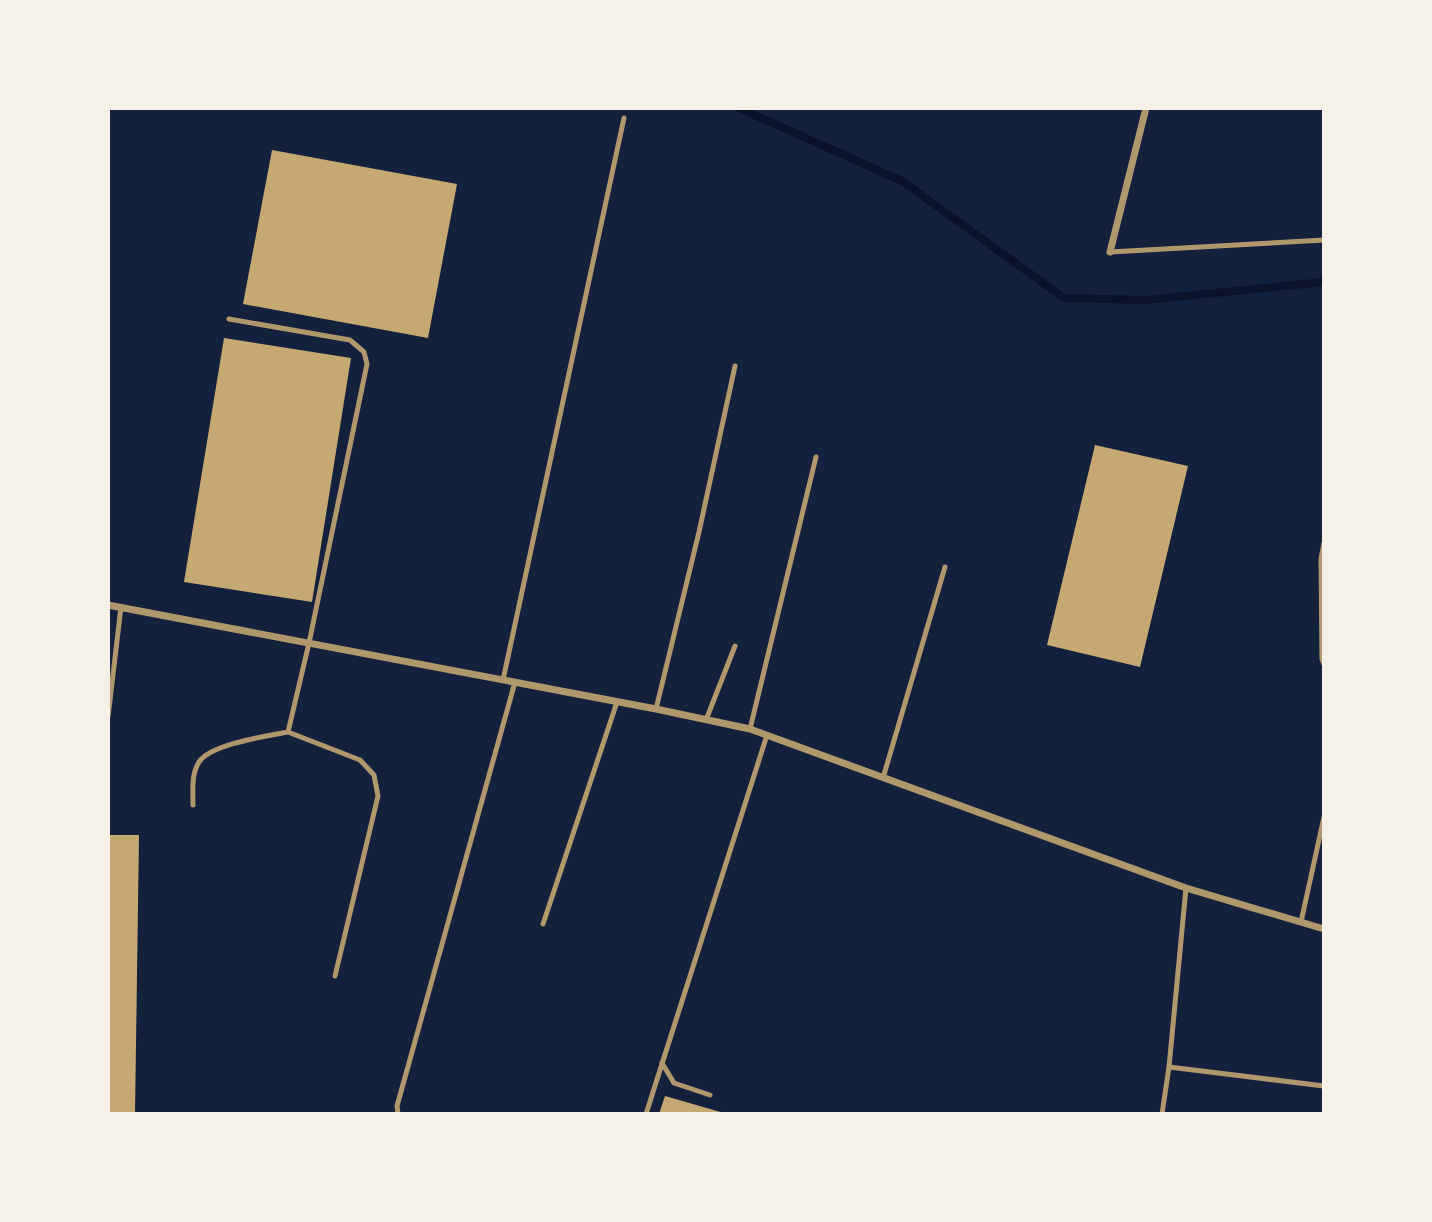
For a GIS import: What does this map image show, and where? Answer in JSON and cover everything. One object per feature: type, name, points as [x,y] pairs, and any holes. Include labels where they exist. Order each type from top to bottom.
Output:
[{"type":"street","points":[[1111,252],[1146,108]]},
{"type":"street","points":[[108,605],[750,729],[1186,888],[1324,929]]},
{"type":"lane","points":[[503,680],[624,117]]},
{"type":"lane","points":[[1111,252],[1324,240]]},
{"type":"lane","points":[[229,319],[350,340],[364,352],[366,364],[288,732]]},
{"type":"lane","points":[[656,709],[699,532],[735,366]]},
{"type":"lane","points":[[750,729],[817,457]]},
{"type":"lane","points":[[1324,543],[1321,584],[1324,664]]},
{"type":"lane","points":[[883,778],[945,567]]},
{"type":"lane","points":[[108,717],[121,607]]},
{"type":"lane","points":[[706,720],[735,646]]},
{"type":"lane","points":[[398,1114],[397,1106],[515,682]]},
{"type":"lane","points":[[543,924],[617,702]]},
{"type":"lane","points":[[193,805],[193,778],[200,760],[215,751],[288,732],[360,760],[374,775],[377,796],[335,976]]},
{"type":"lane","points":[[646,1114],[767,735]]},
{"type":"lane","points":[[1301,922],[1324,817]]},
{"type":"lane","points":[[1162,1114],[1186,888]]},
{"type":"lane","points":[[662,1063],[674,1083],[710,1095]]},
{"type":"lane","points":[[1169,1067],[1324,1086]]},
{"type":"building","points":[[272,150],[457,184],[428,338],[243,304]]},
{"type":"building","points":[[224,338],[351,358],[312,602],[184,582]]},
{"type":"building","points":[[1095,445],[1188,466],[1140,667],[1047,645]]},
{"type":"building","points":[[108,835],[139,835],[135,1114],[108,1114]]},
{"type":"building","points":[[665,1096],[724,1113],[724,1114],[659,1114]]},
{"type":"waterway","points":[[739,108],[902,181],[1064,298],[1145,300],[1324,282]]}]
